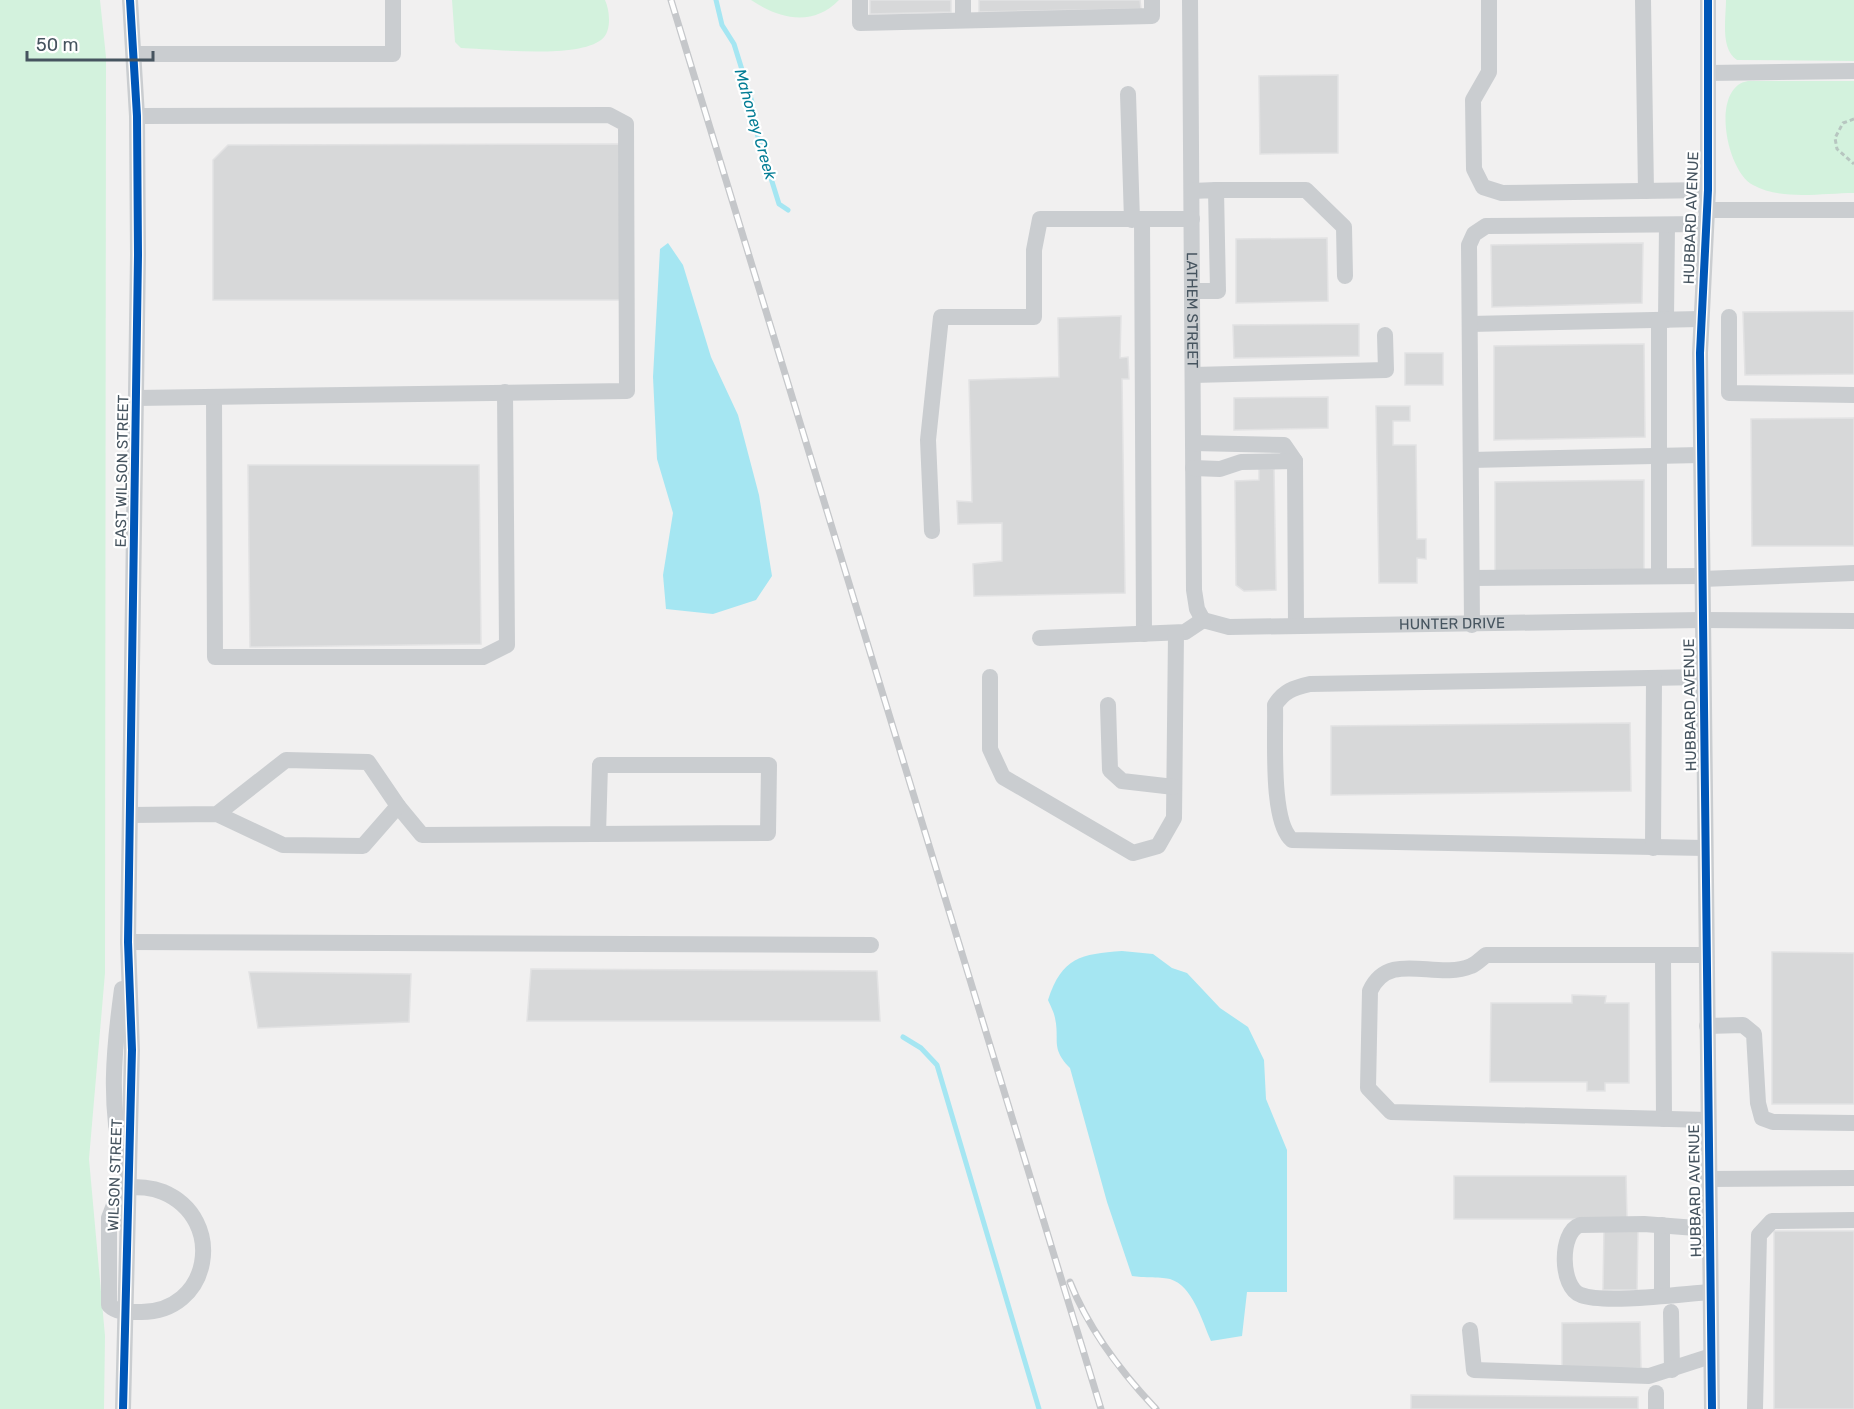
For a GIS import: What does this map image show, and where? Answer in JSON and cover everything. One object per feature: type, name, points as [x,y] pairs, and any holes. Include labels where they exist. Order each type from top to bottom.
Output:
[{"type":"street","name":"EAST WILSON STREET","points":[[128,942],[136,398],[137,116],[130,0]]},
{"type":"street","points":[[134,54],[393,54],[393,0]]},
{"type":"street","points":[[860,0],[860,23],[1152,16],[1152,0]]},
{"type":"street","points":[[963,0],[963,20]]},
{"type":"street","name":"LATHEM STREET","points":[[1190,0],[1194,590],[1197,609],[1203,620]]},
{"type":"street","points":[[1489,0],[1489,72],[1473,100],[1474,169],[1483,187],[1502,193],[1708,190]]},
{"type":"street","points":[[1643,0],[1646,191]]},
{"type":"street","name":"HUBBARD AVENUE","points":[[1708,0],[1708,190],[1700,353],[1712,1409]]},
{"type":"street","points":[[1708,73],[1854,71]]},
{"type":"street","points":[[1128,94],[1137,220],[1144,634]]},
{"type":"street","points":[[136,398],[627,391],[626,124],[609,115],[137,116]]},
{"type":"street","points":[[1192,291],[1218,291],[1216,190]]},
{"type":"street","points":[[1192,191],[1306,190],[1344,227],[1345,276]]},
{"type":"street","points":[[1472,624],[1468,244],[1474,234],[1486,226],[1667,225],[1706,218],[1854,210]]},
{"type":"street","points":[[932,531],[928,440],[941,317],[1034,316],[1034,249],[1040,219],[1192,219]]},
{"type":"street","points":[[1659,576],[1659,456],[1667,225]]},
{"type":"street","points":[[1729,317],[1729,393],[1854,395]]},
{"type":"street","points":[[1470,324],[1700,319]]},
{"type":"street","points":[[1193,375],[1386,370],[1385,335]]},
{"type":"street","points":[[1700,353],[1729,353]]},
{"type":"street","points":[[214,397],[215,657],[483,657],[507,645],[505,392]]},
{"type":"street","points":[[1193,443],[1284,445],[1295,461],[1296,626]]},
{"type":"street","points":[[1471,460],[1701,455]]},
{"type":"street","points":[[1193,468],[1220,469],[1241,462],[1295,461]]},
{"type":"street","points":[[1472,578],[1702,577],[1854,573]]},
{"type":"street","points":[[1040,638],[1176,633],[1185,632],[1203,620]]},
{"type":"street","name":"HUNTER DRIVE","points":[[1203,620],[1229,627],[1702,620],[1854,621]]},
{"type":"street","points":[[990,677],[990,749],[1003,777],[1090,831],[1133,854],[1158,846],[1174,818],[1176,633]]},
{"type":"street","points":[[1703,677],[1310,684],[1292,688],[1282,694],[1275,705],[1278,814],[1285,834],[1292,840],[1705,848]]},
{"type":"street","points":[[1653,848],[1654,678]]},
{"type":"street","points":[[1108,705],[1110,770],[1122,781],[1174,787]]},
{"type":"street","points":[[218,814],[286,760],[368,762],[398,807],[422,835],[598,834],[768,833],[769,765],[600,765],[598,834]]},
{"type":"street","points":[[131,815],[218,814],[283,845],[363,846],[398,807]]},
{"type":"street","points":[[128,942],[872,945]]},
{"type":"street","name":"WILSON STREET","points":[[123,1409],[126,1187],[116,1136],[112,1098],[113,1054],[128,942]]},
{"type":"street","points":[[1663,955],[1664,1119]]},
{"type":"street","points":[[1706,955],[1486,956],[1471,966],[1453,970],[1391,969],[1376,978],[1370,991],[1368,1088],[1391,1112],[1708,1119]]},
{"type":"street","points":[[1707,1026],[1743,1025],[1754,1034],[1758,1103],[1762,1118],[1773,1122],[1854,1123]]},
{"type":"street","points":[[1708,1179],[1854,1178]]},
{"type":"street","points":[[125,1312],[165,1310],[181,1301],[195,1285],[203,1263],[203,1242],[197,1223],[180,1203],[164,1192],[126,1187]]},
{"type":"street","points":[[1755,1409],[1759,1235],[1772,1221],[1854,1220]]},
{"type":"street","points":[[1709,1229],[1662,1225],[1575,1226],[1566,1239],[1566,1281],[1573,1291],[1599,1299],[1710,1292]]},
{"type":"street","points":[[1662,1225],[1662,1295]]},
{"type":"street","points":[[1671,1312],[1672,1370]]},
{"type":"street","points":[[1470,1330],[1474,1370],[1648,1376],[1711,1356]]},
{"type":"path","points":[[1854,119],[1843,123],[1835,138],[1837,149],[1854,164]]},
{"type":"green space","points":[[0,0],[100,0],[106,57],[105,973],[89,1159],[105,1336],[104,1409],[0,1409]]},
{"type":"green space","points":[[452,0],[605,0],[609,15],[608,27],[601,40],[589,46],[573,49],[534,51],[461,48],[455,42]]},
{"type":"green space","points":[[751,0],[839,0],[829,9],[818,14],[796,17],[773,12]]},
{"type":"green space","points":[[1726,0],[1854,0],[1854,61],[1737,60],[1728,49],[1726,41]]},
{"type":"green space","points":[[1748,81],[1854,81],[1854,193],[1789,195],[1764,190],[1743,177],[1735,164],[1730,148],[1726,130],[1726,113],[1729,98],[1736,87]]},
{"type":"water","points":[[668,243],[683,265],[711,357],[738,415],[759,495],[772,576],[756,600],[713,614],[666,609],[663,575],[673,513],[657,459],[653,377],[660,249]]},
{"type":"water","points":[[1122,951],[1153,954],[1172,968],[1187,973],[1220,1008],[1248,1027],[1264,1060],[1266,1099],[1287,1150],[1287,1292],[1247,1292],[1242,1336],[1211,1341],[1191,1296],[1178,1283],[1167,1278],[1132,1276],[1107,1202],[1070,1068],[1058,1049],[1055,1018],[1048,1000],[1060,975],[1067,966],[1084,956]]},
{"type":"building","points":[[870,0],[951,0],[951,12],[870,14]]},
{"type":"building","points":[[979,0],[1140,0],[1141,9],[979,12]]},
{"type":"building","points":[[1338,75],[1338,153],[1260,154],[1259,76]]},
{"type":"building","points":[[621,144],[622,300],[213,300],[213,160],[228,145]]},
{"type":"building","points":[[1327,238],[1328,301],[1236,303],[1236,239]]},
{"type":"building","points":[[1643,243],[1642,303],[1492,307],[1491,245]]},
{"type":"building","points":[[1854,311],[1854,374],[1745,375],[1743,312]]},
{"type":"building","points":[[1121,316],[1120,358],[1128,357],[1129,379],[1122,379],[1125,593],[974,596],[973,564],[1002,561],[1002,523],[958,524],[957,501],[972,502],[969,380],[1059,377],[1058,318]]},
{"type":"building","points":[[1359,324],[1359,356],[1234,358],[1233,325]]},
{"type":"building","points":[[1644,344],[1645,437],[1494,440],[1494,346]]},
{"type":"building","points":[[1405,353],[1443,353],[1443,385],[1405,385]]},
{"type":"building","points":[[1328,397],[1328,428],[1234,430],[1234,398]]},
{"type":"building","points":[[1376,406],[1410,406],[1410,421],[1393,421],[1393,445],[1416,445],[1417,539],[1426,539],[1426,559],[1417,558],[1417,583],[1379,583]]},
{"type":"building","points":[[1854,418],[1854,546],[1752,546],[1751,419]]},
{"type":"building","points":[[248,465],[479,465],[481,644],[250,647]]},
{"type":"building","points":[[1259,469],[1274,469],[1276,590],[1244,591],[1236,585],[1235,481],[1259,480]]},
{"type":"building","points":[[1644,480],[1644,572],[1495,573],[1495,482]]},
{"type":"building","points":[[1630,723],[1631,791],[1331,795],[1331,726]]},
{"type":"building","points":[[1772,952],[1854,953],[1854,1104],[1772,1104]]},
{"type":"building","points":[[531,969],[877,971],[880,1021],[527,1021]]},
{"type":"building","points":[[249,972],[411,974],[409,1022],[258,1028]]},
{"type":"building","points":[[1572,995],[1606,996],[1605,1003],[1629,1003],[1629,1083],[1605,1083],[1605,1091],[1587,1091],[1587,1082],[1490,1082],[1491,1003],[1572,1003]]},
{"type":"building","points":[[1454,1176],[1626,1176],[1627,1219],[1454,1219]]},
{"type":"building","points":[[1638,1228],[1637,1290],[1603,1290],[1604,1229]]},
{"type":"building","points":[[1774,1231],[1854,1231],[1854,1409],[1774,1409]]},
{"type":"building","points":[[1640,1322],[1641,1368],[1562,1370],[1562,1323]]},
{"type":"building","points":[[1411,1395],[1638,1397],[1638,1409],[1411,1409]]},
{"type":"waterway","name":"Mahoney Creek","points":[[716,0],[722,25],[734,44],[752,102],[755,127],[779,204],[788,210]]},
{"type":"waterway","points":[[903,1037],[921,1048],[937,1065],[1039,1409]]},
{"type":"railway","points":[[671,0],[1101,1409]]},
{"type":"railway","points":[[1070,1282],[1096,1334],[1130,1380],[1156,1409]]},
{"type":"cycle path","points":[[123,1409],[132,1050],[128,942],[138,255],[137,116],[130,0]]},
{"type":"cycle path","points":[[1708,0],[1708,190],[1700,353],[1712,1409]]}]
